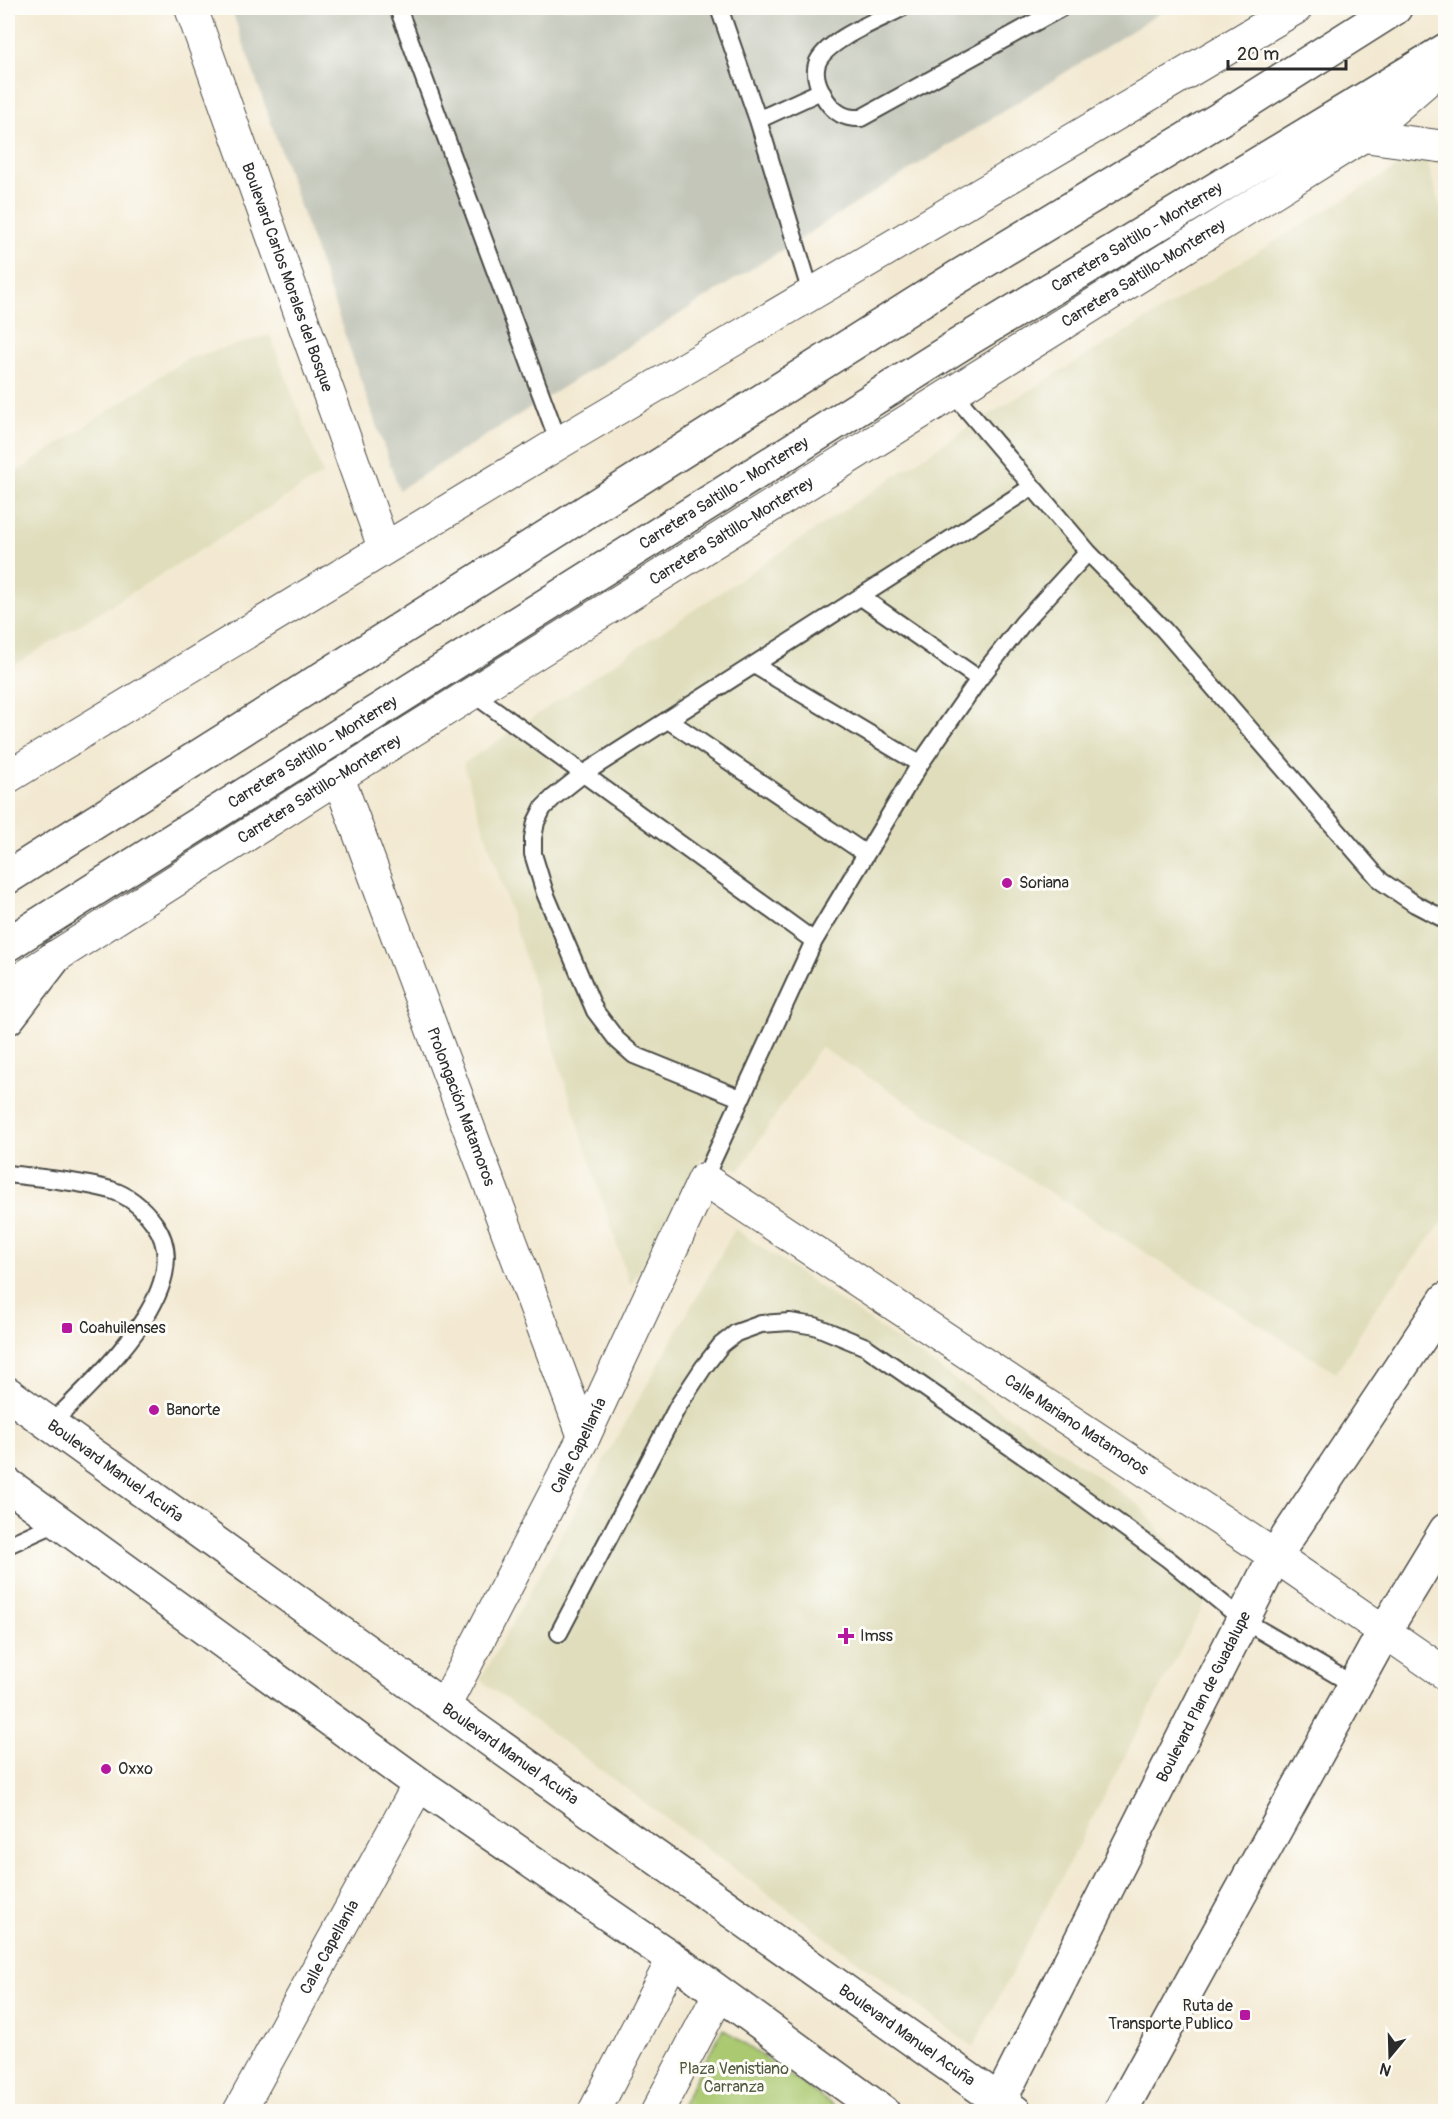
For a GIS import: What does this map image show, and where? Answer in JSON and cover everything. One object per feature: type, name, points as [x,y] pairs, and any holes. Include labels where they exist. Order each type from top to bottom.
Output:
[{"type":"main road","points":[[8,877],[958,277],[1223,117],[1395,8]]},
{"type":"main road","name":"Carretera Saltillo - Monterrey","points":[[8,944],[970,338],[1446,50]]},
{"type":"main road","points":[[8,1018],[55,957]]},
{"type":"main road","name":"Boulevard Plan de Guadalupe","points":[[1003,2108],[1275,1556],[1446,1299]]},
{"type":"main road","name":"Boulevard Manuel Acuña","points":[[8,1394],[1003,2108]]},
{"type":"main road","points":[[8,1485],[419,1784],[673,1959],[883,2112]]},
{"type":"main road","points":[[1120,2112],[1354,1685],[1446,1530]]},
{"type":"street","name":"Boulevard Carlos Morales del Bosque","points":[[191,8],[384,548]]},
{"type":"street","points":[[8,777],[559,443],[1296,8]]},
{"type":"street","name":"Carretera Saltillo-Monterrey","points":[[8,987],[338,777],[1364,136],[1446,64]]},
{"type":"street","points":[[1364,136],[1446,147]]},
{"type":"street","name":"Prolongación Matamoros","points":[[338,777],[584,1437]]},
{"type":"street","name":"Calle Capellanía","points":[[444,1707],[584,1437],[704,1179]]},
{"type":"street","name":"Calle Mariano Matamoros","points":[[704,1179],[1275,1556],[1446,1674]]},
{"type":"street","name":"Calle Capellanía","points":[[239,2112],[419,1784]]},
{"type":"street","points":[[594,2112],[673,1959]]},
{"type":"street","points":[[657,2112],[719,1994]]},
{"type":"lane","points":[[398,8],[559,443]]},
{"type":"lane","points":[[719,8],[758,120],[811,293]]},
{"type":"lane","points":[[902,8],[849,35],[829,48],[821,57],[816,66],[817,81],[832,110],[845,117],[861,118],[1061,8]]},
{"type":"lane","points":[[758,120],[821,92]]},
{"type":"lane","points":[[953,393],[1088,552],[1164,630],[1381,881],[1415,904],[1446,920]]},
{"type":"lane","points":[[740,1098],[634,1055],[617,1040],[595,1011],[545,893],[533,854],[536,822],[543,808],[583,774],[1032,487]]},
{"type":"lane","points":[[704,1179],[814,941],[920,764],[979,679],[1023,623],[1088,552]]},
{"type":"lane","points":[[861,597],[979,679]]},
{"type":"lane","points":[[754,665],[920,764]]},
{"type":"lane","points":[[472,693],[814,941]]},
{"type":"lane","points":[[668,720],[866,854]]},
{"type":"lane","points":[[8,1174],[112,1191],[131,1200],[144,1209],[162,1234],[166,1252],[165,1272],[160,1293],[150,1312],[116,1357],[50,1425]]},
{"type":"lane","points":[[559,1633],[678,1406],[703,1368],[721,1345],[736,1333],[762,1324],[790,1322],[815,1326],[866,1347],[1086,1499],[1168,1559],[1243,1620],[1354,1685]]},
{"type":"lane","points":[[8,1545],[59,1522]]},
{"type":"shaded area","points":[[231,8],[1168,8],[399,490]]},
{"type":"shaded area","points":[[1424,151],[1446,225],[1445,1219],[1377,1306],[1336,1373],[820,1047],[740,1170],[702,1158],[630,1286],[463,764],[970,426]]},
{"type":"shaded area","points":[[270,335],[323,474],[8,669],[8,478],[186,359]]},
{"type":"shaded area","name":"Imss","points":[[735,1229],[1139,1505],[1210,1593],[973,2047],[480,1680]]},
{"type":"green space","name":"Plaza Venistiano Carranza","points":[[723,2029],[841,2111],[678,2111]]},
{"type":"place","name":"Soriana","points":[[1007,883]]},
{"type":"place","name":"Coahuilenses","points":[[67,1328]]},
{"type":"place","name":"Banorte","points":[[154,1410]]},
{"type":"place","name":"Imss","points":[[846,1636]]},
{"type":"place","name":"Oxxo","points":[[106,1769]]},
{"type":"place","name":"Ruta de Transporte Publico","points":[[1245,2015]]}]
